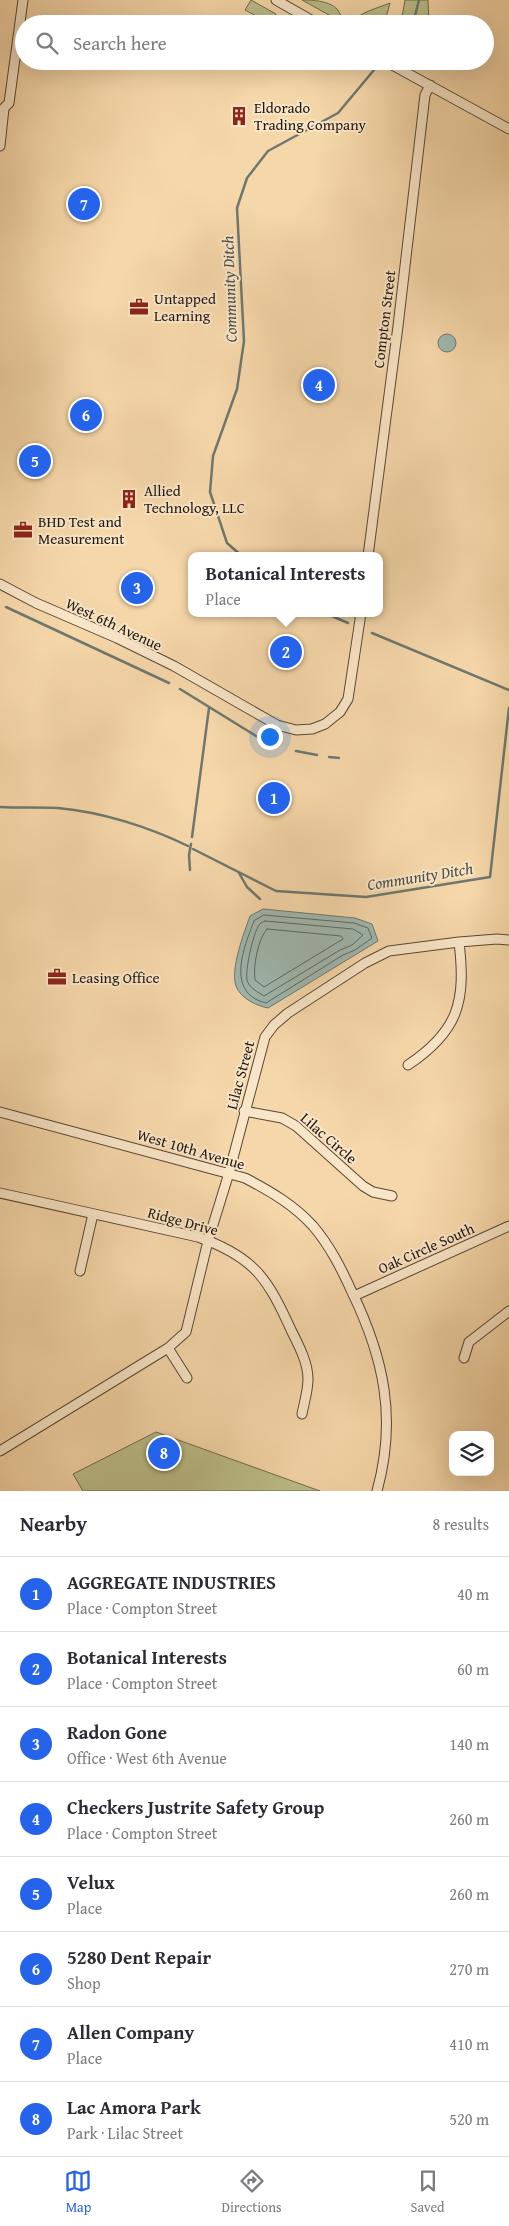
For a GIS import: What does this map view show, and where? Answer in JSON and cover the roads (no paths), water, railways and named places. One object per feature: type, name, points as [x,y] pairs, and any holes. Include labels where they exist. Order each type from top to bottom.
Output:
[{"type":"street","points":[[21,15],[23,0]]},
{"type":"street","points":[[276,0],[302,15]]},
{"type":"street","points":[[0,146],[4,108],[9,103],[15,59]]},
{"type":"street","points":[[402,70],[509,129]]},
{"type":"street","name":"Compton Street","points":[[369,552],[398,326],[424,102],[430,85]]},
{"type":"street","name":"West 6th Avenue","points":[[0,584],[36,603],[166,662],[287,729],[312,728],[322,725],[340,712],[350,694],[360,617]]},
{"type":"street","name":"Lilac Street","points":[[0,1451],[168,1348],[186,1332],[208,1241],[229,1173],[264,1037],[274,1025],[288,1013],[366,963],[389,951],[459,942],[509,940]]},
{"type":"street","points":[[408,1065],[431,1048],[442,1036],[458,1008],[463,972],[459,942]]},
{"type":"street","name":"Lilac Circle","points":[[244,1111],[282,1118],[296,1126],[363,1186],[373,1192],[392,1196]]},
{"type":"street","name":"West 10th Avenue","points":[[0,1112],[245,1178],[267,1189],[303,1217],[327,1244],[354,1296],[375,1346],[385,1385],[387,1432],[385,1454],[377,1491]]},
{"type":"street","name":"Ridge Drive","points":[[0,1193],[208,1241],[224,1247],[248,1262],[268,1284],[278,1300],[306,1367],[308,1379],[302,1414]]},
{"type":"street","points":[[80,1271],[93,1214]]},
{"type":"street","name":"Oak Circle South","points":[[354,1296],[509,1226]]},
{"type":"street","points":[[464,1358],[469,1342],[509,1311]]},
{"type":"street","points":[[168,1348],[187,1378]]},
{"type":"water","points":[[447,334],[453,337],[456,343],[453,349],[447,352],[441,349],[438,343],[441,337]]},
{"type":"water","points":[[263,909],[355,918],[372,924],[378,941],[268,1008],[264,1007],[249,1001],[241,994],[236,986],[235,979],[238,951],[250,916]]},
{"type":"waterway","name":"Community Ditch","points":[[415,15],[419,0]]},
{"type":"waterway","name":"Community Ditch","points":[[237,552],[227,543],[210,492],[213,456],[237,389],[244,341],[237,208],[247,178],[268,151],[338,113],[374,70]]},
{"type":"waterway","points":[[6,607],[169,683]]},
{"type":"waterway","name":"Community Ditch","points":[[334,617],[348,623]]},
{"type":"waterway","name":"Community Ditch","points":[[372,633],[509,690]]},
{"type":"waterway","points":[[180,689],[256,736],[276,746]]},
{"type":"waterway","points":[[192,837],[209,708]]},
{"type":"waterway","name":"Community Ditch","points":[[193,849],[276,891],[366,897],[490,877],[509,708]]},
{"type":"waterway","points":[[296,751],[317,755]]},
{"type":"waterway","points":[[329,757],[339,758]]},
{"type":"waterway","name":"Community Ditch","points":[[0,807],[58,808],[91,813],[141,827],[188,846]]},
{"type":"waterway","points":[[190,870],[189,855],[191,844]]},
{"type":"waterway","points":[[239,873],[247,887],[260,899]]},
{"type":"place","name":"Eldorado Trading Company","points":[[239,116]]},
{"type":"place","name":"Allen Company","points":[[84,204]]},
{"type":"place","name":"Untapped Learning","points":[[139,307]]},
{"type":"place","name":"Checkers Justrite Safety Group","points":[[319,385]]},
{"type":"place","name":"5280 Dent Repair","points":[[86,415]]},
{"type":"place","name":"Velux","points":[[35,461]]},
{"type":"place","name":"Allied Technology, LLC","points":[[129,499]]},
{"type":"place","name":"BHD Test and Measurement","points":[[23,530]]},
{"type":"place","name":"Radon Gone","points":[[137,588]]},
{"type":"place","name":"Botanical Interests","points":[[286,652]]},
{"type":"place","name":"AGGREGATE INDUSTRIES","points":[[274,798]]},
{"type":"place","name":"Leasing Office","points":[[57,977]]},
{"type":"place","name":"Lac Amora Park","points":[[164,1453]]}]
